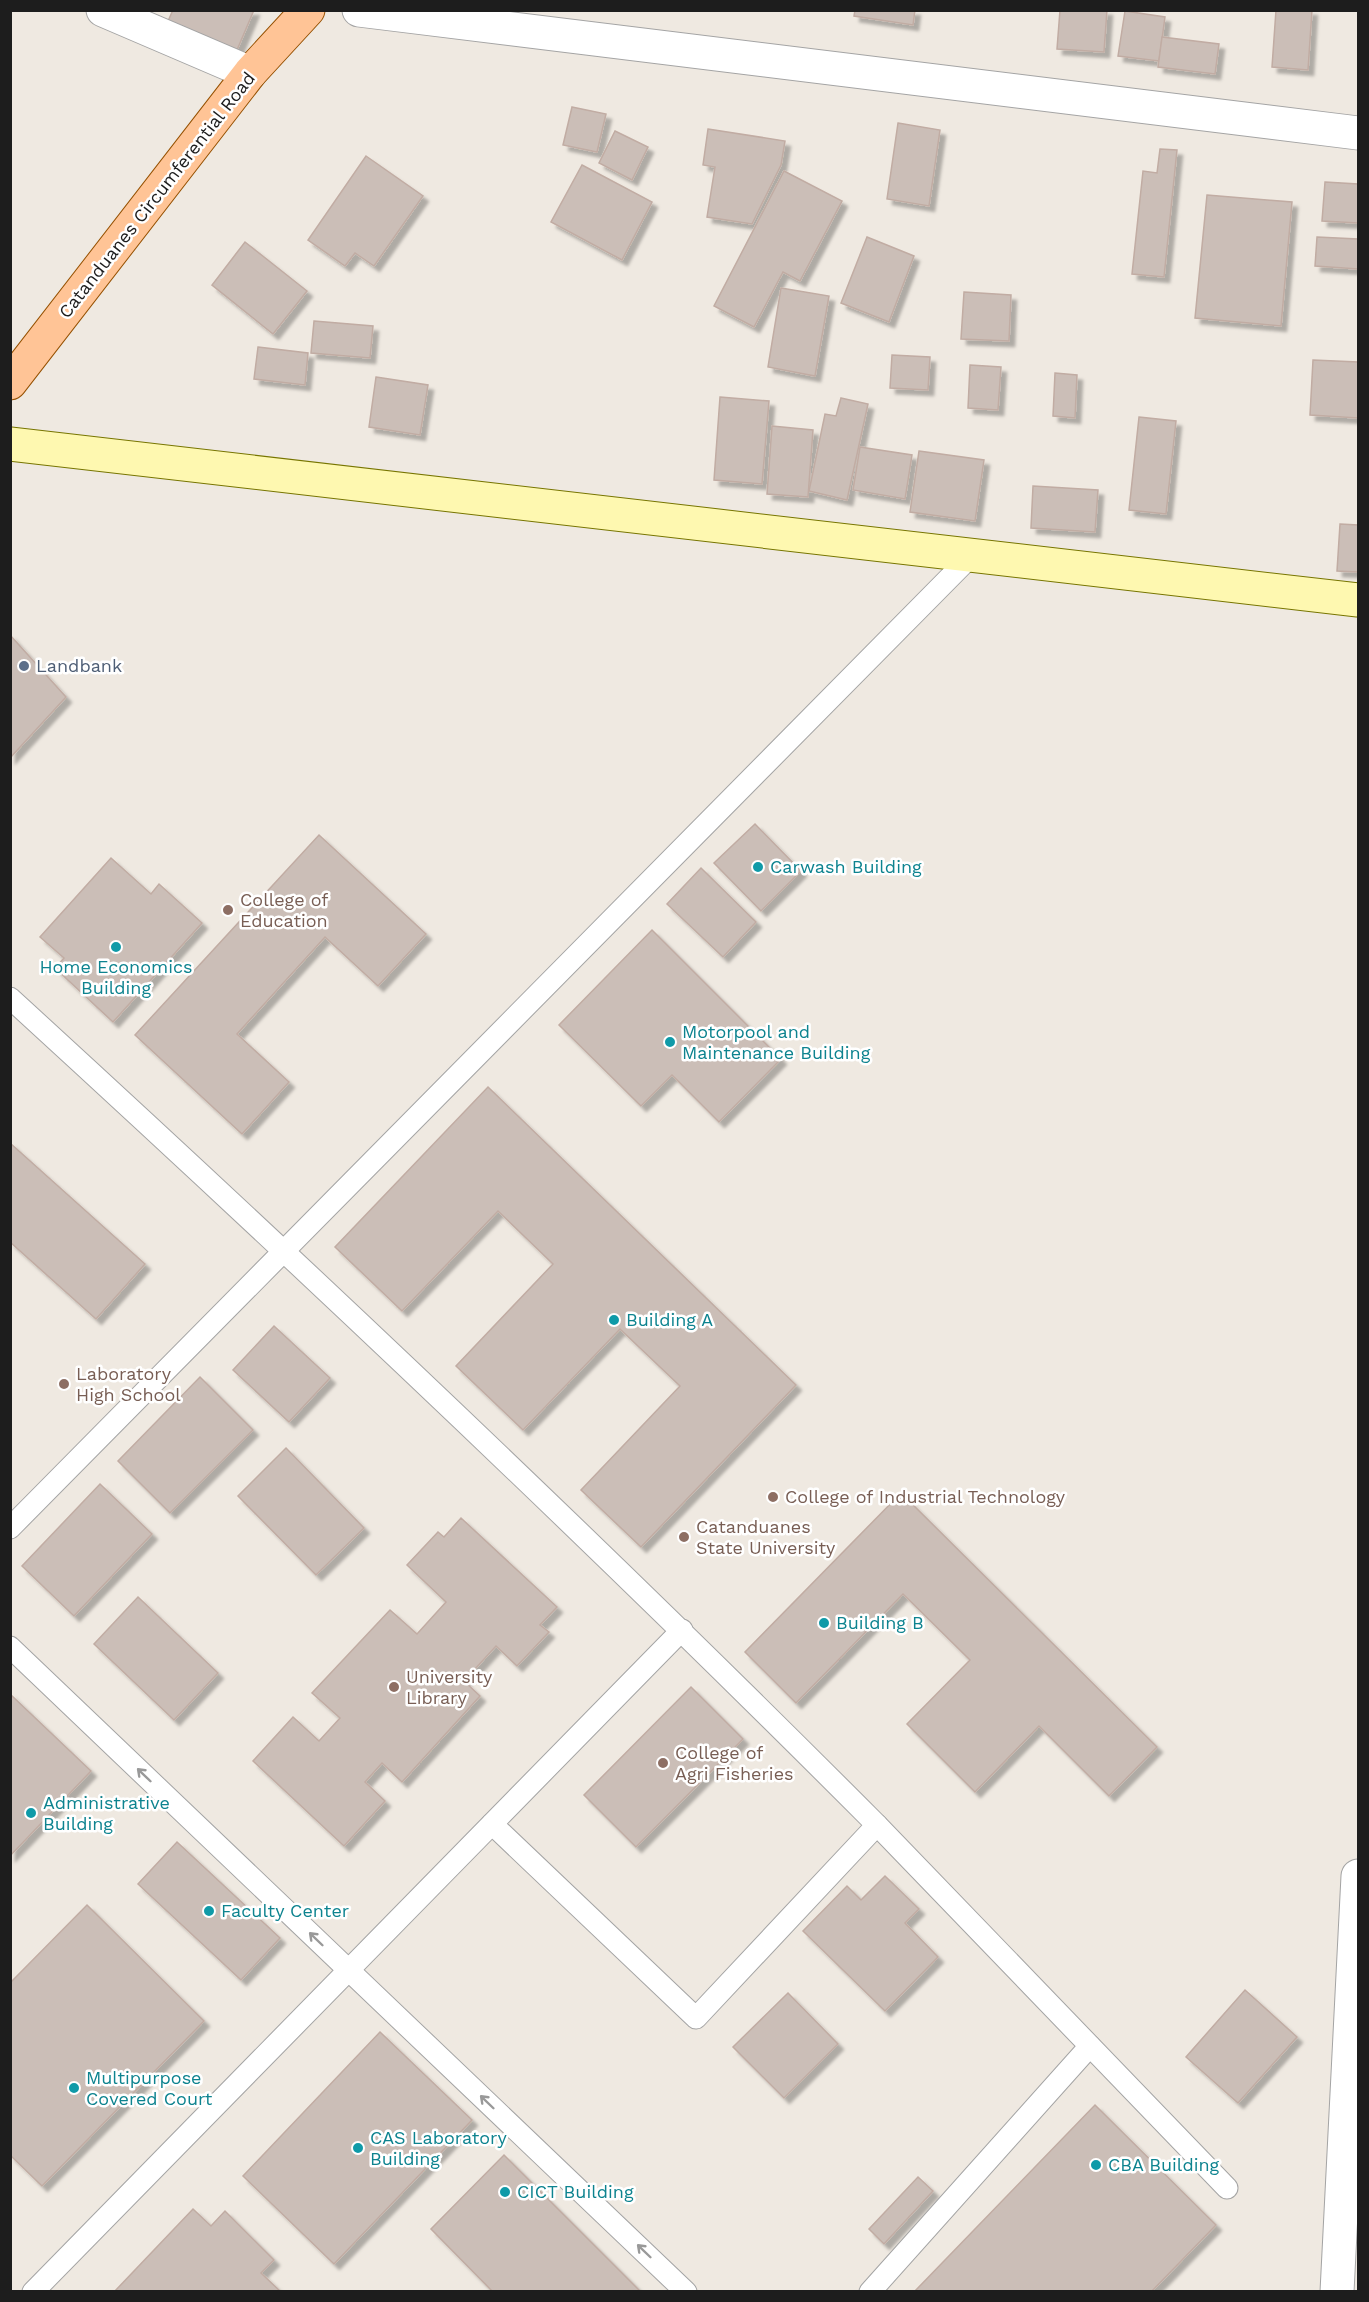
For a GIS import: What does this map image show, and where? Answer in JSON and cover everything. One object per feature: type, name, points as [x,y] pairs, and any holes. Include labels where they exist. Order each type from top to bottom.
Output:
[{"type":"main road","name":"Catanduanes Circumferential Road","points":[[10,383],[250,73],[308,10]]},
{"type":"street","points":[[103,10],[250,73]]},
{"type":"street","points":[[359,10],[1359,133]]},
{"type":"street","points":[[10,444],[1359,600]]},
{"type":"street","points":[[1337,2292],[1359,1876]]},
{"type":"lane","points":[[10,1528],[971,556]]},
{"type":"lane","points":[[10,998],[284,1249],[682,1630],[877,1825],[1227,2188]]},
{"type":"lane","points":[[33,2292],[682,1630]]},
{"type":"lane","points":[[10,1647],[686,2292]]},
{"type":"lane","points":[[492,1824],[696,2018],[877,1825]]},
{"type":"lane","points":[[870,2292],[1090,2046]]},
{"type":"building","points":[[173,10],[254,10],[237,50],[168,21]]},
{"type":"building","points":[[855,10],[915,10],[913,25],[854,16]]},
{"type":"building","points":[[1060,10],[1107,10],[1104,52],[1057,49]]},
{"type":"building","points":[[1276,10],[1312,10],[1308,70],[1272,67]]},
{"type":"building","points":[[1125,11],[1165,17],[1159,61],[1118,56]]},
{"type":"building","points":[[1162,37],[1219,44],[1215,74],[1158,67]]},
{"type":"building","points":[[572,107],[606,114],[597,152],[563,145]]},
{"type":"building","points":[[898,123],[940,130],[929,206],[887,199]]},
{"type":"building","points":[[708,129],[785,141],[781,165],[752,224],[707,217],[715,167],[703,165]]},
{"type":"building","points":[[615,131],[648,147],[632,180],[599,163]]},
{"type":"building","points":[[1160,149],[1177,150],[1164,277],[1132,274],[1143,171],[1157,173]]},
{"type":"building","points":[[366,156],[423,196],[374,266],[355,253],[345,266],[308,240]]},
{"type":"building","points":[[582,165],[652,202],[622,260],[551,222]]},
{"type":"building","points":[[784,171],[842,201],[800,281],[783,272],[754,327],[714,306]]},
{"type":"building","points":[[1325,182],[1358,184],[1358,223],[1322,221]]},
{"type":"building","points":[[1207,195],[1292,202],[1281,326],[1195,318]]},
{"type":"building","points":[[867,237],[914,256],[889,322],[841,303]]},
{"type":"building","points":[[1317,237],[1358,239],[1358,269],[1315,266]]},
{"type":"building","points":[[245,242],[307,291],[273,334],[212,285]]},
{"type":"building","points":[[781,288],[829,296],[815,376],[768,367]]},
{"type":"building","points":[[964,292],[1011,295],[1009,341],[961,339]]},
{"type":"building","points":[[314,321],[373,326],[370,358],[311,353]]},
{"type":"building","points":[[258,347],[308,353],[305,385],[254,379]]},
{"type":"building","points":[[892,355],[930,357],[928,390],[890,388]]},
{"type":"building","points":[[1313,360],[1358,362],[1358,418],[1310,415]]},
{"type":"building","points":[[970,365],[1001,367],[998,410],[968,408]]},
{"type":"building","points":[[1055,373],[1077,375],[1075,418],[1053,416]]},
{"type":"building","points":[[376,377],[428,385],[420,435],[369,427]]},
{"type":"building","points":[[720,397],[769,401],[762,484],[714,480]]},
{"type":"building","points":[[841,398],[868,404],[847,500],[809,491],[825,414],[836,416]]},
{"type":"building","points":[[1139,417],[1176,421],[1166,514],[1129,510]]},
{"type":"building","points":[[772,426],[813,430],[808,497],[767,494]]},
{"type":"building","points":[[860,447],[912,455],[905,499],[853,490]]},
{"type":"building","points":[[919,451],[984,460],[975,521],[910,512]]},
{"type":"building","points":[[1033,486],[1098,490],[1095,532],[1031,528]]},
{"type":"building","points":[[1340,524],[1358,525],[1358,572],[1337,571]]},
{"type":"building","name":"Landbank","points":[[10,635],[66,697],[10,758]]},
{"type":"building","name":"Carwash Building","points":[[755,824],[801,871],[761,911],[714,863]]},
{"type":"building","points":[[319,835],[426,934],[378,986],[325,937],[237,1034],[289,1082],[242,1134],[135,1035]]},
{"type":"building","name":"Home Economics Building","points":[[111,858],[151,894],[159,884],[202,923],[113,1022],[55,968],[64,958],[40,937]]},
{"type":"building","points":[[701,868],[756,922],[723,957],[667,904]]},
{"type":"building","name":"Motorpool and Maintenance Building","points":[[652,930],[781,1059],[719,1122],[672,1075],[641,1106],[559,1025]]},
{"type":"building","name":"Building A","points":[[488,1087],[796,1385],[641,1547],[581,1490],[680,1386],[620,1329],[523,1430],[456,1366],[553,1264],[498,1211],[402,1311],[335,1247]]},
{"type":"building","points":[[10,1143],[145,1264],[96,1319],[10,1242]]},
{"type":"building","points":[[274,1326],[330,1378],[289,1422],[233,1370]]},
{"type":"building","points":[[200,1377],[253,1430],[170,1513],[118,1461]]},
{"type":"building","points":[[286,1448],[364,1528],[316,1575],[238,1496]]},
{"type":"building","points":[[100,1484],[152,1534],[74,1616],[22,1566]]},
{"type":"building","name":"Building B","points":[[901,1493],[1157,1747],[1109,1796],[1039,1726],[975,1792],[907,1724],[970,1660],[903,1594],[796,1703],[745,1652]]},
{"type":"building","name":"University Library","points":[[461,1518],[557,1607],[540,1625],[549,1632],[517,1666],[496,1646],[464,1681],[480,1696],[402,1782],[382,1763],[365,1782],[385,1801],[344,1846],[253,1761],[293,1717],[319,1741],[340,1718],[312,1693],[390,1610],[417,1634],[446,1602],[407,1565],[438,1532],[444,1537]]},
{"type":"building","points":[[138,1597],[218,1673],[174,1720],[94,1644]]},
{"type":"building","points":[[691,1687],[743,1739],[636,1847],[584,1795]]},
{"type":"building","name":"Administrative Building","points":[[10,1694],[91,1771],[10,1856]]},
{"type":"building","name":"Faculty Center","points":[[177,1842],[280,1938],[241,1980],[138,1884]]},
{"type":"building","points":[[885,1876],[919,1909],[905,1923],[938,1957],[885,2011],[803,1931],[847,1886],[861,1900]]},
{"type":"building","name":"Multipurpose Covered Court","points":[[87,1905],[204,2021],[42,2186],[10,2155],[10,1983]]},
{"type":"building","points":[[1245,1990],[1297,2037],[1238,2103],[1186,2057]]},
{"type":"building","points":[[788,1993],[838,2044],[784,2098],[733,2047]]},
{"type":"building","name":"CAS Laboratory Building","points":[[380,2032],[472,2120],[334,2264],[243,2176]]},
{"type":"building","name":"CBA Building","points":[[1095,2105],[1216,2225],[1151,2292],[914,2292]]},
{"type":"building","name":"CICT Building","points":[[504,2155],[641,2292],[493,2292],[431,2229]]},
{"type":"building","points":[[918,2177],[933,2191],[884,2244],[869,2229]]},
{"type":"building","points":[[193,2209],[211,2226],[225,2211],[274,2260],[261,2273],[281,2292],[114,2292]]},
{"type":"place","name":"Landbank","points":[[24,666]]},
{"type":"place","name":"Carwash Building","points":[[758,867]]},
{"type":"place","name":"College of Education","points":[[228,910]]},
{"type":"place","name":"Home Economics Building","points":[[116,947]]},
{"type":"place","name":"Motorpool and Maintenance Building","points":[[670,1042]]},
{"type":"place","name":"Building A","points":[[614,1320]]},
{"type":"place","name":"Laboratory High School","points":[[64,1384]]},
{"type":"place","name":"College of Industrial Technology","points":[[773,1497]]},
{"type":"place","name":"Catanduanes State University","points":[[684,1537]]},
{"type":"place","name":"Building B","points":[[824,1623]]},
{"type":"place","name":"University Library","points":[[394,1687]]},
{"type":"place","name":"College of Agri Fisheries","points":[[663,1763]]},
{"type":"place","name":"Administrative Building","points":[[31,1813]]},
{"type":"place","name":"Faculty Center","points":[[209,1911]]},
{"type":"place","name":"Multipurpose Covered Court","points":[[74,2088]]},
{"type":"place","name":"CAS Laboratory Building","points":[[358,2148]]},
{"type":"place","name":"CBA Building","points":[[1096,2165]]},
{"type":"place","name":"CICT Building","points":[[505,2192]]}]
